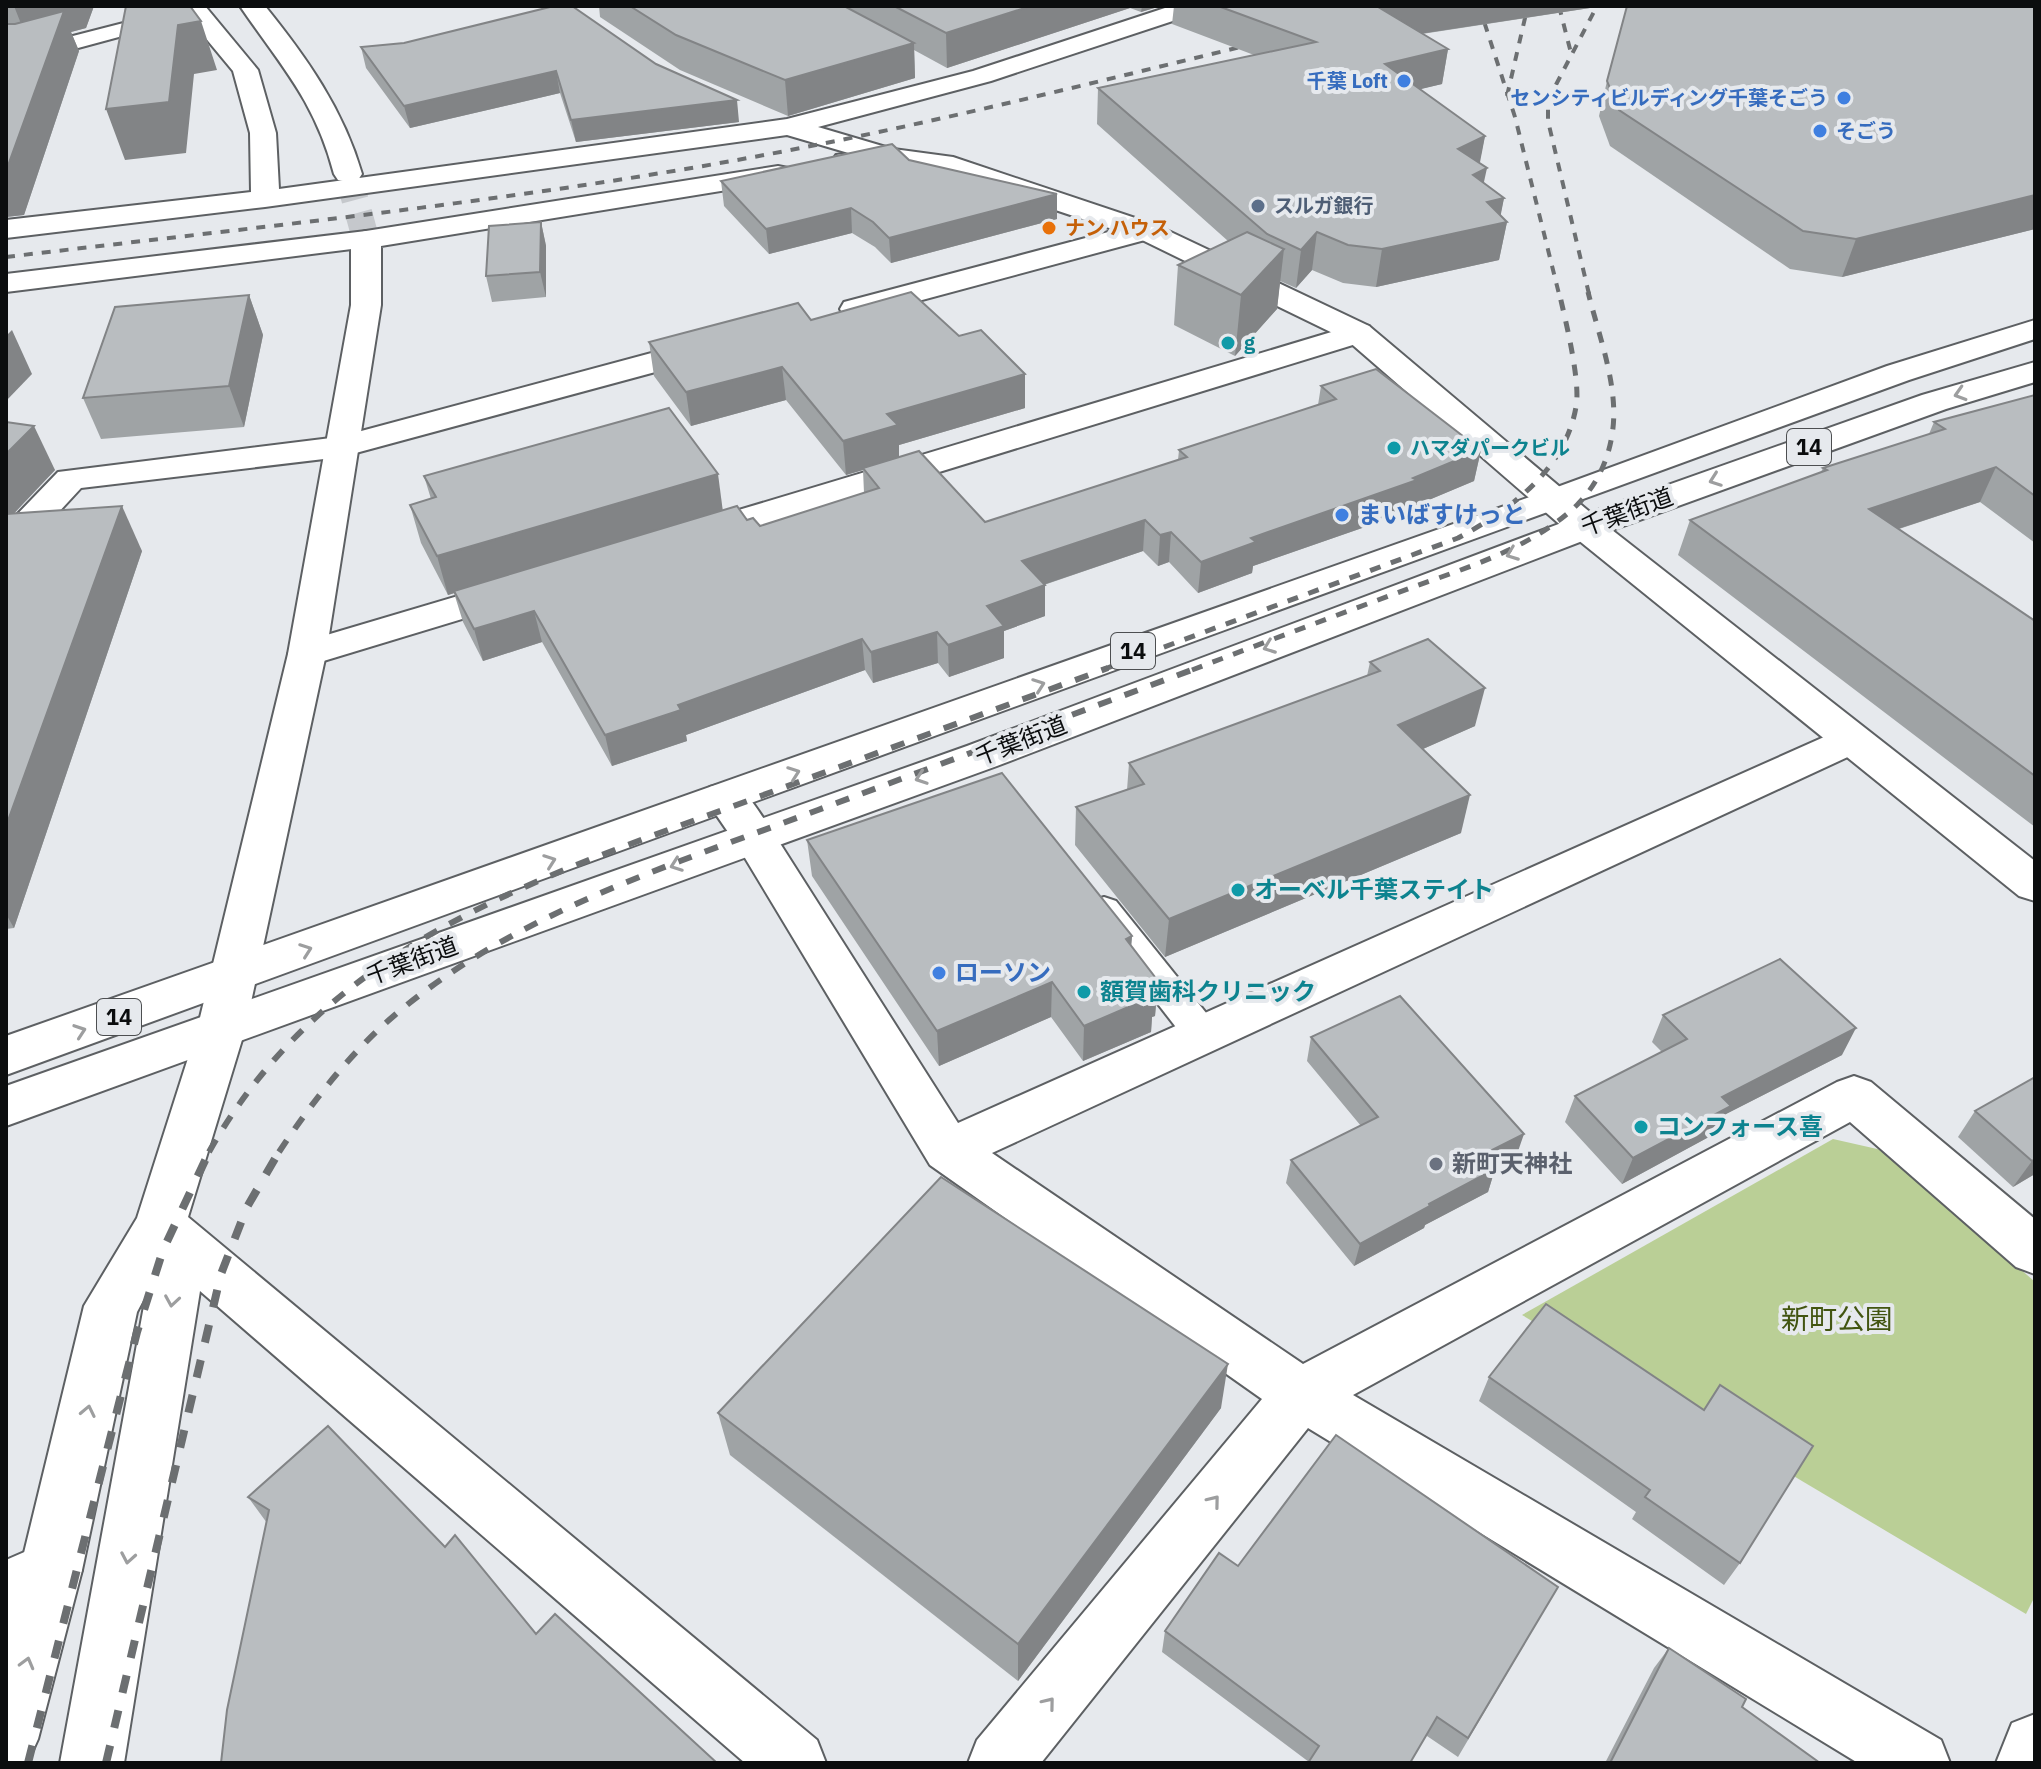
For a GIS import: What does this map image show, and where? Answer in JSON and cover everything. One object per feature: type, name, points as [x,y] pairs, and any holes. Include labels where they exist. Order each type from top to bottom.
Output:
[{"type":"main road","points":[[252,6],[300,66],[319,97],[340,139],[348,174]]},
{"type":"main road","points":[[6,229],[265,199],[788,127],[953,85],[1195,6]]},
{"type":"main road","points":[[6,80],[18,54],[194,8],[245,70],[263,133],[265,199]]},
{"type":"main road","points":[[927,70],[953,85]]},
{"type":"main road","points":[[734,107],[788,127],[886,156],[943,163],[1146,231],[1358,333],[1585,527],[2035,885]]},
{"type":"main road","points":[[8,285],[366,240],[886,156]]},
{"type":"main road","points":[[827,316],[1146,231]]},
{"type":"main road","points":[[6,1739],[29,1580],[111,1306],[160,1225],[221,1030],[307,654],[366,305],[366,240]]},
{"type":"main road","name":"千葉街道","points":[[6,1106],[221,1030],[740,817],[1553,500],[1898,373],[2035,329]]},
{"type":"main road","points":[[657,547],[1358,333]]},
{"type":"main road","points":[[6,547],[70,479],[341,447],[736,341]]},
{"type":"main road","name":"千葉街道","points":[[6,1056],[232,977],[740,817],[992,768],[1585,527],[1934,402],[2035,372]]},
{"type":"main road","points":[[307,654],[551,580]]},
{"type":"main road","points":[[948,1150],[1851,739]]},
{"type":"main road","points":[[740,817],[948,1150],[1301,1394],[1918,1763]]},
{"type":"main road","points":[[1000,1763],[1301,1394],[1854,1096],[2035,1251]]},
{"type":"main road","points":[[92,1763],[174,1289],[160,1225]]},
{"type":"main road","points":[[160,1225],[794,1763]]},
{"type":"main road","points":[[2028,1763],[2035,1746]]},
{"type":"lane","points":[[1087,889],[1202,1034]]},
{"type":"green space","name":"新町公園","points":[[1833,1139],[1886,1151],[2035,1282],[2035,1596],[2026,1614],[1522,1315]]},
{"type":"building","points":[[126,6],[190,6],[201,21],[178,25],[169,102],[106,109]]},
{"type":"building","points":[[554,6],[572,6],[656,64],[737,100],[571,120],[556,71],[404,106],[361,47],[404,43]]},
{"type":"building","points":[[630,6],[844,6],[914,43],[785,80],[676,35]]},
{"type":"building","points":[[894,6],[1031,6],[946,33]]},
{"type":"building","points":[[1218,6],[1382,6],[1378,7],[1448,49],[1385,64],[1485,136],[1458,149],[1487,168],[1473,175],[1504,198],[1487,202],[1507,222],[1382,249],[1348,245],[1317,232],[1301,250],[1267,234],[1098,88],[1316,42]]},
{"type":"building","name":"そごう","points":[[1627,6],[2035,6],[2035,195],[1856,239],[1803,231],[1619,110],[1607,81]]},
{"type":"building","points":[[64,11],[6,171],[6,24]]},
{"type":"building","points":[[892,144],[909,160],[1057,194],[889,238],[873,222],[851,208],[766,229],[721,181]]},
{"type":"building","points":[[541,222],[540,272],[486,276],[489,226]]},
{"type":"building","points":[[1247,232],[1284,249],[1241,295],[1178,265]]},
{"type":"building","points":[[911,292],[959,336],[981,330],[1025,374],[887,414],[898,425],[843,441],[782,367],[686,392],[649,342],[798,303],[811,320]]},
{"type":"building","points":[[249,295],[229,386],[83,398],[115,307]]},
{"type":"building","points":[[1376,369],[1481,450],[1413,478],[1417,480],[1251,538],[1256,542],[1201,562],[1171,532],[1160,535],[1145,520],[1022,561],[1045,585],[987,606],[1004,626],[948,645],[937,632],[871,652],[862,639],[678,705],[681,710],[605,735],[534,611],[474,629],[454,591],[737,506],[747,520],[753,518],[760,526],[879,488],[863,468],[919,451],[985,522],[1187,457],[1179,450],[1336,399],[1321,386]]},
{"type":"building","points":[[2035,395],[2035,496],[1996,467],[1869,509],[2035,621],[2035,776],[1690,520],[1827,470],[1823,468],[1945,429],[1934,422]]},
{"type":"building","points":[[669,408],[718,474],[437,556],[410,505],[436,497],[424,476]]},
{"type":"building","points":[[6,422],[34,426],[6,454]]},
{"type":"building","points":[[122,506],[6,826],[6,514]]},
{"type":"building","points":[[1428,639],[1485,688],[1398,725],[1470,795],[1169,919],[1076,807],[1144,784],[1129,763],[1380,671],[1370,662]]},
{"type":"building","points":[[1002,773],[1132,936],[1126,939],[1158,981],[1145,985],[1154,996],[1084,1026],[1052,982],[937,1031],[807,840]]},
{"type":"building","points":[[1780,959],[1856,1028],[1722,1097],[1731,1106],[1633,1158],[1575,1096],[1687,1039],[1663,1015]]},
{"type":"building","points":[[1400,996],[1524,1134],[1482,1155],[1495,1169],[1360,1244],[1291,1160],[1378,1117],[1311,1037]]},
{"type":"building","points":[[2035,1077],[2035,1159],[2032,1161],[1975,1111]]},
{"type":"building","points":[[941,1177],[1228,1364],[1018,1644],[718,1413]]},
{"type":"building","points":[[1546,1304],[1704,1410],[1720,1385],[1813,1446],[1740,1563],[1645,1497],[1650,1490],[1489,1377]]},
{"type":"building","points":[[328,1426],[445,1547],[455,1535],[536,1634],[555,1614],[717,1763],[221,1763],[227,1710],[269,1510],[248,1497]]},
{"type":"building","points":[[1336,1435],[1558,1587],[1468,1738],[1437,1717],[1410,1763],[1308,1763],[1319,1746],[1165,1631],[1219,1553],[1238,1566]]},
{"type":"building","points":[[1669,1648],[1746,1699],[1742,1707],[1820,1763],[1610,1763]]},
{"type":"tunnel","points":[[348,174],[366,240]]},
{"type":"railway","points":[[1479,6],[1507,94]]},
{"type":"railway","points":[[1507,94],[1525,18],[1521,6]]},
{"type":"railway","points":[[1559,6],[1571,55]]},
{"type":"railway","points":[[1571,55],[1597,6]]},
{"type":"railway","points":[[6,257],[572,187],[759,156],[1009,103],[1257,43]]},
{"type":"railway","points":[[1571,55],[1548,100],[1548,121],[1589,294]]},
{"type":"railway","points":[[1507,94],[1559,294]]},
{"type":"railway","points":[[1102,670],[1458,538],[1515,501],[1548,469],[1570,430],[1576,407],[1574,366],[1559,292]]},
{"type":"railway","points":[[1192,670],[1492,558],[1537,535],[1577,505],[1590,490],[1604,464],[1614,417],[1611,381],[1588,292]]},
{"type":"railway","points":[[209,1152],[257,1080],[314,1019],[376,969],[445,926],[517,890],[593,858],[1108,668]]},
{"type":"railway","points":[[279,1152],[333,1079],[396,1014],[443,978],[544,919],[652,872],[1197,668]]},
{"type":"railway","points":[[106,1763],[221,1274],[247,1207],[280,1150]]},
{"type":"railway","points":[[28,1763],[137,1332],[163,1250],[209,1152]]},
{"type":"place","name":"千葉 Loft","points":[[1404,81]]},
{"type":"place","name":"センシティビルディング千葉そごう","points":[[1844,98]]},
{"type":"place","name":"そごう","points":[[1820,131]]},
{"type":"place","name":"スルガ銀行","points":[[1258,206]]},
{"type":"place","name":"ナン ハウス","points":[[1049,228]]},
{"type":"place","name":"g","points":[[1228,343]]},
{"type":"place","name":"ハマダパークビル","points":[[1394,448]]},
{"type":"place","name":"まいばすけっと","points":[[1342,515]]},
{"type":"place","name":"オーベル千葉ステイト","points":[[1238,890]]},
{"type":"place","name":"ローソン","points":[[939,973]]},
{"type":"place","name":"額賀歯科クリニック","points":[[1084,992]]},
{"type":"place","name":"コンフォース喜","points":[[1641,1127]]},
{"type":"place","name":"新町天神社","points":[[1436,1164]]}]
